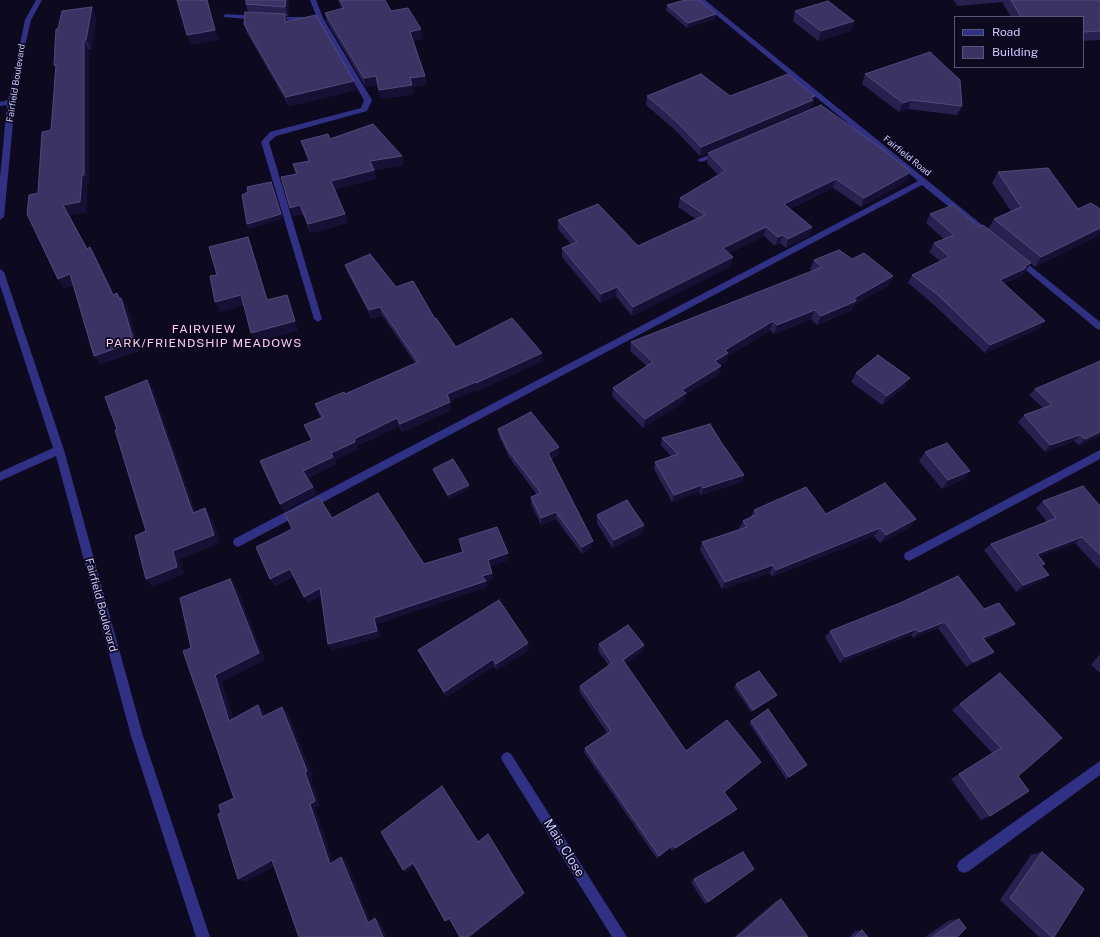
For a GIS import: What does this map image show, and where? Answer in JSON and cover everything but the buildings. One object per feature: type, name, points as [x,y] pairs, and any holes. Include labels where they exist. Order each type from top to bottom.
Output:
[{"type":"street","name":"Fairfield Boulevard","points":[[0,217],[11,102],[28,20],[39,0]]},
{"type":"street","points":[[313,0],[320,18],[368,100],[364,109],[273,134],[265,142],[318,319]]},
{"type":"street","name":"Fairfield Road","points":[[701,0],[825,107],[923,181],[996,241]]},
{"type":"street","points":[[226,16],[293,20],[320,18]]},
{"type":"street","points":[[0,104],[11,102]]},
{"type":"street","points":[[701,160],[730,147]]},
{"type":"street","points":[[238,542],[923,181]]},
{"type":"street","points":[[1014,256],[1100,327]]},
{"type":"street","name":"Fairfield Boulevard","points":[[0,272],[59,450],[137,736],[202,937]]},
{"type":"street","points":[[0,477],[59,450]]},
{"type":"street","points":[[909,556],[1100,454]]},
{"type":"street","name":"Mais Close","points":[[507,758],[620,937]]},
{"type":"street","points":[[964,866],[1100,767]]},
{"type":"district","name":"FAIRVIEW PARK/FRIENDSHIP MEADOWS","points":[[204,336]]}]
